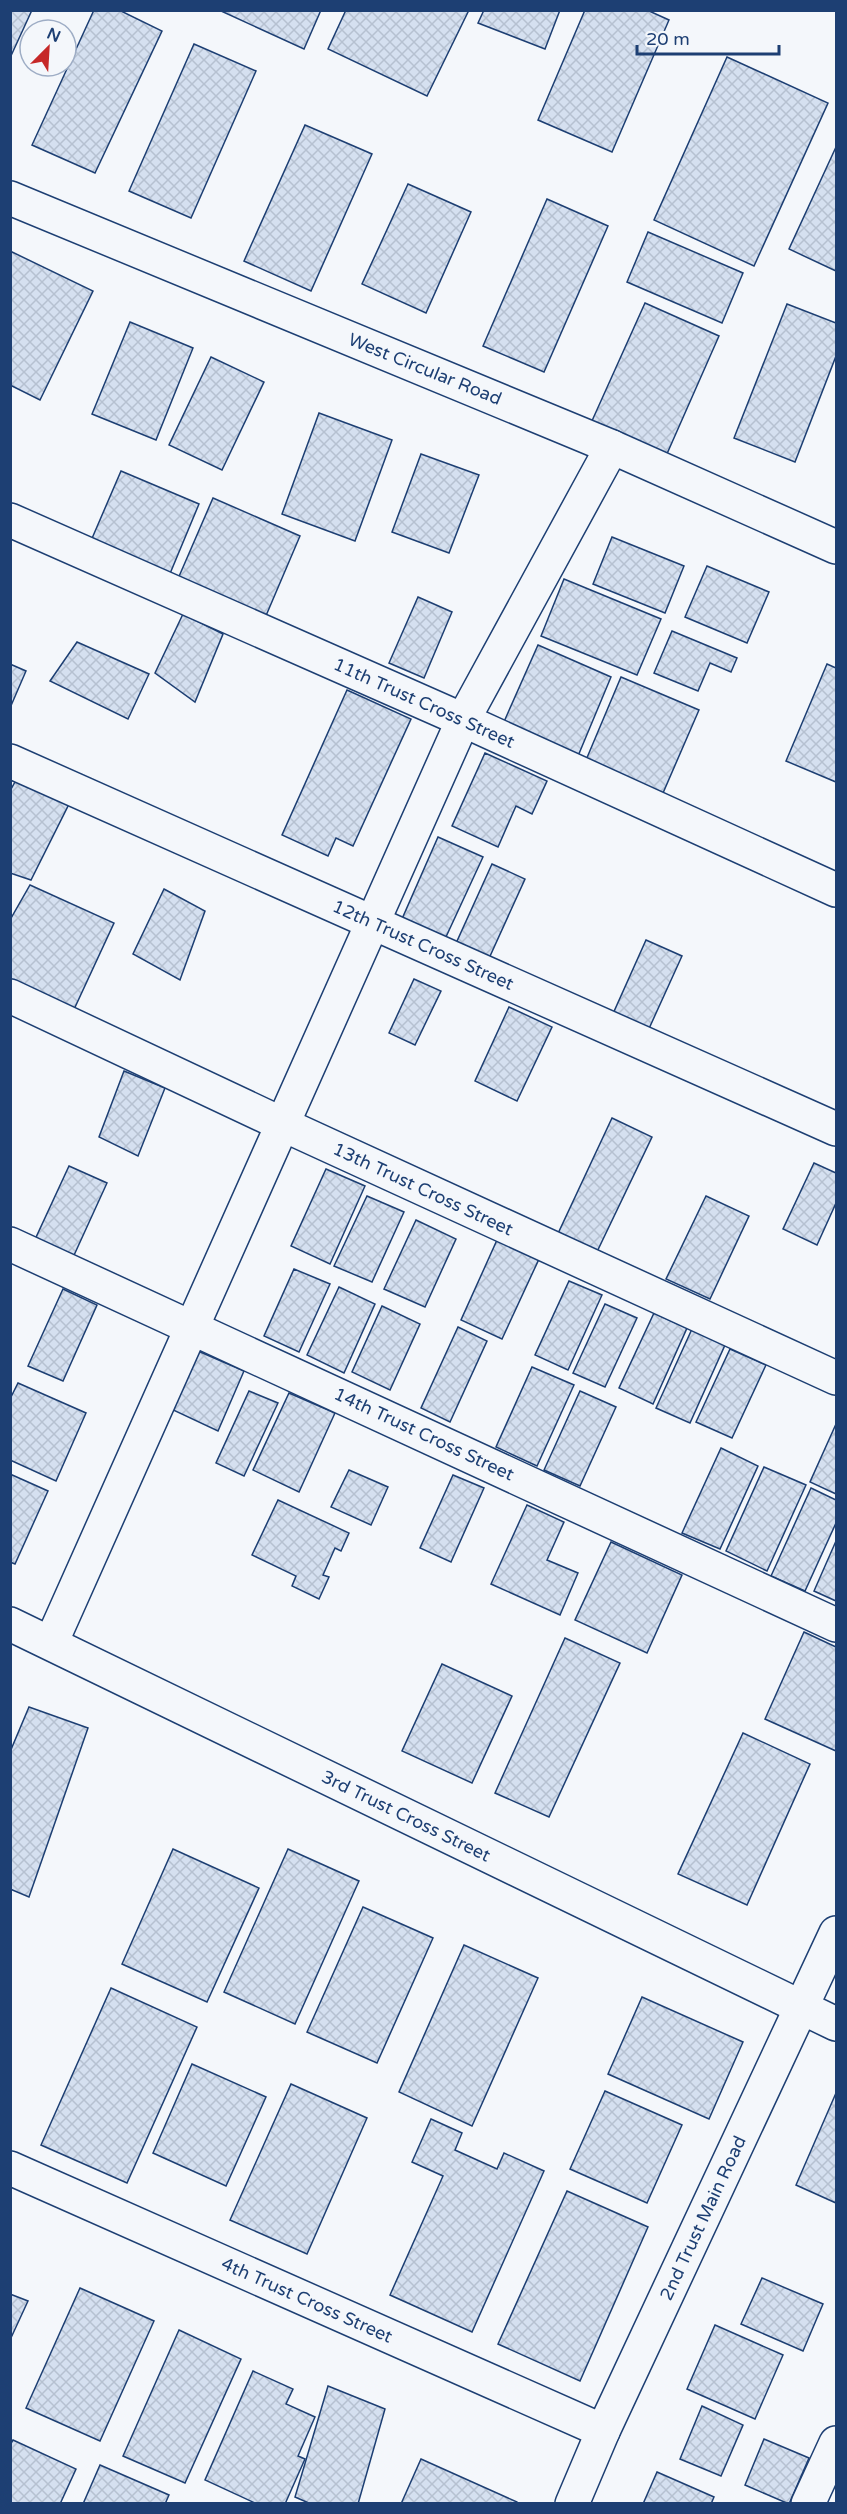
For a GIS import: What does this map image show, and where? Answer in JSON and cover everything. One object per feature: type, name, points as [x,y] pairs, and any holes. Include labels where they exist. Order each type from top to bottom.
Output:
[{"type":"street","name":"West Circular Road","points":[[10,198],[612,447],[837,547]]},
{"type":"street","points":[[51,1643],[194,1328],[282,1124],[463,720],[612,447]]},
{"type":"street","name":"11th Trust Cross Street","points":[[10,520],[463,720],[837,890]]},
{"type":"street","name":"12th Trust Cross Street","points":[[10,761],[837,1129]]},
{"type":"street","name":"13th Trust Cross Street","points":[[10,996],[282,1124],[837,1378]]},
{"type":"street","name":"14th Trust Cross Street","points":[[10,1244],[837,1625]]},
{"type":"street","name":"3rd Trust Cross Street","points":[[10,1624],[837,2024]]},
{"type":"street","name":"2nd Trust Main Road","points":[[572,2504],[603,2431],[837,1933]]},
{"type":"street","name":"4th Trust Cross Street","points":[[10,2168],[603,2431]]},
{"type":"street","points":[[808,2504],[837,2443]]},
{"type":"building","points":[[10,10],[32,10],[28,18],[18,18],[18,41],[10,58]]},
{"type":"building","points":[[94,10],[119,10],[162,31],[95,173],[32,145],[63,78],[78,78],[78,45]]},
{"type":"building","points":[[219,10],[321,10],[304,49]]},
{"type":"building","points":[[346,10],[469,10],[427,96],[328,49]]},
{"type":"building","points":[[484,10],[560,10],[545,49],[478,23]]},
{"type":"building","points":[[585,10],[647,10],[669,20],[612,152],[538,120]]},
{"type":"building","points":[[194,44],[256,71],[191,218],[129,191]]},
{"type":"building","points":[[727,57],[828,103],[754,266],[654,220]]},
{"type":"building","points":[[305,125],[372,154],[311,291],[244,261]]},
{"type":"building","points":[[836,147],[836,271],[789,249]]},
{"type":"building","points":[[408,184],[471,212],[426,313],[362,284]]},
{"type":"building","points":[[547,199],[608,226],[544,372],[483,346]]},
{"type":"building","points":[[648,232],[743,273],[722,323],[627,282]]},
{"type":"building","points":[[10,251],[93,291],[40,400],[10,385]]},
{"type":"building","points":[[645,303],[719,336],[666,456],[591,423]]},
{"type":"building","points":[[787,304],[836,323],[836,356],[795,462],[734,438]]},
{"type":"building","points":[[130,322],[193,348],[156,440],[92,414]]},
{"type":"building","points":[[211,357],[264,382],[222,470],[169,445]]},
{"type":"building","points":[[319,413],[392,440],[355,541],[282,514]]},
{"type":"building","points":[[421,454],[479,475],[449,553],[392,532]]},
{"type":"building","points":[[121,471],[199,504],[169,576],[90,543]]},
{"type":"building","points":[[213,498],[300,536],[265,618],[177,581]]},
{"type":"building","points":[[612,537],[684,566],[665,613],[593,584]]},
{"type":"building","points":[[707,566],[769,592],[747,643],[685,617]]},
{"type":"building","points":[[564,579],[661,619],[637,675],[541,636]]},
{"type":"building","points":[[418,597],[452,612],[424,678],[389,663]]},
{"type":"building","points":[[183,614],[223,634],[195,702],[155,673]]},
{"type":"building","points":[[672,631],[737,658],[731,672],[710,663],[698,691],[654,673]]},
{"type":"building","points":[[77,642],[149,674],[128,719],[50,681]]},
{"type":"building","points":[[538,645],[611,677],[578,756],[503,724]]},
{"type":"building","points":[[10,664],[26,671],[10,708]]},
{"type":"building","points":[[827,664],[836,668],[836,782],[786,761]]},
{"type":"building","points":[[621,677],[699,710],[663,793],[586,760]]},
{"type":"building","points":[[347,690],[411,719],[353,846],[336,838],[328,856],[282,835]]},
{"type":"building","points":[[485,753],[547,781],[532,814],[516,806],[498,847],[452,826]]},
{"type":"building","points":[[20,773],[73,796],[31,880],[10,873],[10,791]]},
{"type":"building","points":[[438,837],[483,857],[445,939],[402,919]]},
{"type":"building","points":[[492,864],[525,879],[486,965],[453,950]]},
{"type":"building","points":[[30,885],[114,923],[70,1018],[10,985],[10,920]]},
{"type":"building","points":[[164,889],[205,911],[180,980],[133,954]]},
{"type":"building","points":[[646,940],[682,956],[647,1033],[612,1016]]},
{"type":"building","points":[[414,979],[441,991],[415,1045],[389,1033]]},
{"type":"building","points":[[509,1007],[552,1027],[517,1101],[475,1081]]},
{"type":"building","points":[[124,1071],[165,1088],[138,1156],[99,1137]]},
{"type":"building","points":[[612,1118],[652,1137],[594,1258],[555,1240]]},
{"type":"building","points":[[814,1163],[836,1173],[836,1203],[817,1245],[783,1229]]},
{"type":"building","points":[[69,1166],[107,1183],[70,1264],[32,1246]]},
{"type":"building","points":[[326,1169],[365,1186],[330,1264],[291,1246]]},
{"type":"building","points":[[367,1196],[404,1212],[372,1282],[334,1266]]},
{"type":"building","points":[[706,1196],[749,1216],[710,1299],[666,1279]]},
{"type":"building","points":[[416,1220],[456,1239],[425,1307],[384,1289]]},
{"type":"building","points":[[497,1240],[539,1259],[502,1339],[461,1320]]},
{"type":"building","points":[[294,1269],[330,1284],[299,1352],[264,1336]]},
{"type":"building","points":[[569,1281],[602,1295],[568,1370],[535,1355]]},
{"type":"building","points":[[339,1287],[375,1304],[344,1373],[307,1355]]},
{"type":"building","points":[[63,1289],[97,1305],[63,1381],[28,1366]]},
{"type":"building","points":[[605,1304],[637,1318],[605,1387],[573,1373]]},
{"type":"building","points":[[382,1306],[420,1324],[390,1390],[352,1372]]},
{"type":"building","points":[[654,1313],[687,1328],[653,1404],[619,1388]]},
{"type":"building","points":[[458,1327],[487,1341],[450,1422],[421,1408]]},
{"type":"building","points":[[692,1329],[725,1345],[690,1423],[656,1408]]},
{"type":"building","points":[[730,1349],[766,1365],[732,1438],[696,1422]]},
{"type":"building","points":[[198,1351],[244,1371],[218,1431],[171,1409]]},
{"type":"building","points":[[532,1367],[574,1385],[537,1466],[496,1447]]},
{"type":"building","points":[[18,1383],[86,1413],[56,1481],[10,1460],[10,1399]]},
{"type":"building","points":[[249,1391],[278,1403],[244,1476],[216,1463]]},
{"type":"building","points":[[580,1391],[616,1407],[580,1486],[544,1470]]},
{"type":"building","points":[[289,1393],[335,1413],[299,1492],[253,1470]]},
{"type":"building","points":[[836,1424],[836,1494],[810,1482]]},
{"type":"building","points":[[721,1448],[758,1466],[720,1549],[682,1533]]},
{"type":"building","points":[[764,1467],[806,1485],[767,1571],[726,1551]]},
{"type":"building","points":[[349,1470],[388,1487],[371,1525],[331,1507]]},
{"type":"building","points":[[10,1474],[48,1491],[15,1564],[10,1562]]},
{"type":"building","points":[[453,1475],[484,1488],[451,1562],[420,1548]]},
{"type":"building","points":[[811,1488],[836,1500],[836,1523],[805,1591],[771,1576]]},
{"type":"building","points":[[278,1500],[349,1533],[341,1551],[335,1548],[323,1575],[329,1577],[319,1599],[292,1586],[296,1576],[252,1555]]},
{"type":"building","points":[[527,1505],[564,1522],[547,1560],[578,1573],[560,1615],[491,1584]]},
{"type":"building","points":[[836,1541],[836,1601],[814,1591]]},
{"type":"building","points":[[611,1542],[682,1575],[647,1653],[575,1620]]},
{"type":"building","points":[[804,1632],[836,1647],[836,1751],[765,1719]]},
{"type":"building","points":[[565,1638],[620,1663],[549,1817],[495,1793]]},
{"type":"building","points":[[442,1664],[512,1696],[472,1783],[402,1751]]},
{"type":"building","points":[[29,1707],[88,1728],[29,1897],[10,1889],[10,1752]]},
{"type":"building","points":[[743,1733],[810,1764],[747,1905],[678,1874]]},
{"type":"building","points":[[173,1849],[259,1888],[207,2002],[122,1964]]},
{"type":"building","points":[[288,1849],[359,1881],[295,2024],[224,1992]]},
{"type":"building","points":[[363,1907],[433,1938],[377,2063],[307,2032]]},
{"type":"building","points":[[464,1945],[538,1978],[472,2126],[399,2092]]},
{"type":"building","points":[[111,1988],[197,2027],[127,2183],[41,2145]]},
{"type":"building","points":[[642,1997],[743,2042],[709,2119],[608,2074]]},
{"type":"building","points":[[192,2064],[266,2097],[226,2186],[153,2153]]},
{"type":"building","points":[[291,2084],[367,2118],[307,2254],[230,2220]]},
{"type":"building","points":[[605,2091],[682,2125],[647,2203],[570,2169]]},
{"type":"building","points":[[836,2093],[836,2203],[796,2185]]},
{"type":"building","points":[[431,2119],[462,2133],[455,2150],[497,2169],[504,2153],[544,2171],[472,2332],[390,2295],[443,2176],[412,2162]]},
{"type":"building","points":[[567,2191],[648,2227],[580,2381],[498,2344]]},
{"type":"building","points":[[762,2278],[823,2304],[803,2351],[741,2324]]},
{"type":"building","points":[[80,2288],[154,2321],[100,2441],[26,2408]]},
{"type":"building","points":[[10,2294],[28,2301],[10,2340]]},
{"type":"building","points":[[715,2325],[783,2355],[755,2419],[687,2389]]},
{"type":"building","points":[[179,2330],[241,2359],[185,2483],[123,2456]]},
{"type":"building","points":[[253,2371],[293,2389],[286,2404],[315,2417],[298,2456],[305,2459],[285,2504],[257,2504],[205,2480]]},
{"type":"building","points":[[328,2386],[385,2409],[358,2504],[311,2504],[295,2497]]},
{"type":"building","points":[[702,2406],[743,2425],[721,2476],[680,2459]]},
{"type":"building","points":[[764,2439],[809,2458],[789,2504],[745,2485]]},
{"type":"building","points":[[13,2440],[76,2469],[60,2504],[10,2504],[10,2445]]},
{"type":"building","points":[[421,2459],[517,2502],[517,2504],[401,2504]]},
{"type":"building","points":[[100,2465],[169,2495],[165,2504],[83,2504]]},
{"type":"building","points":[[657,2472],[714,2497],[711,2504],[643,2504]]}]
